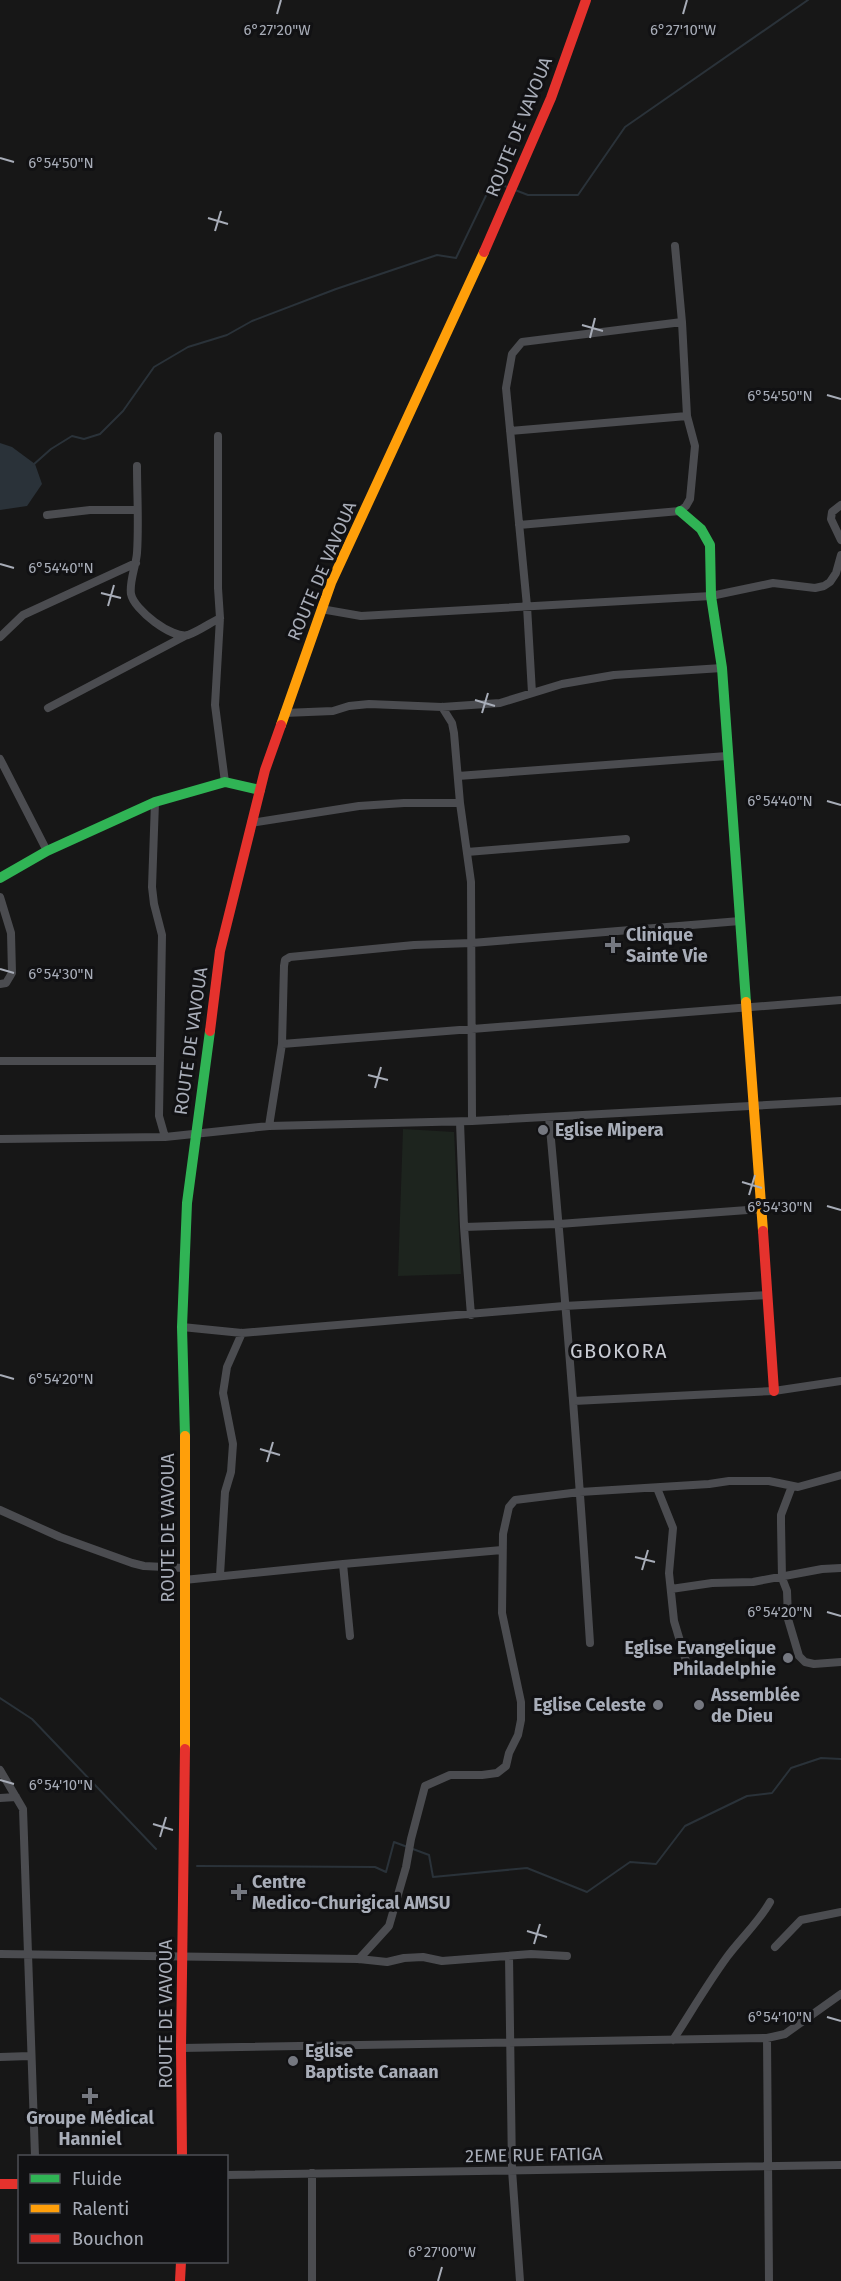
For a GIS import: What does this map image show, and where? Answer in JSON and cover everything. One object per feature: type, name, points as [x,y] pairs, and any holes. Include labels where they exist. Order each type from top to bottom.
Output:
[{"type":"main road","name":"ROUTE DE VAVOUA","points":[[183,2155],[181,2048],[185,1764],[185,1406],[182,1327],[187,1203],[220,951],[260,790],[284,713],[321,609],[501,214],[551,98],[583,2]]},
{"type":"main road","points":[[680,511],[701,529],[710,545],[711,596],[722,668],[774,1391]]},
{"type":"main road","points":[[0,878],[47,851],[155,802],[225,782],[260,790]]},
{"type":"main road","points":[[0,2184],[18,2184]]},
{"type":"main road","points":[[180,2281],[181,2263]]},
{"type":"street","points":[[519,525],[680,511],[690,499],[695,446],[687,416],[675,246]]},
{"type":"street","points":[[532,693],[527,606],[506,388],[512,354],[522,342],[682,322]]},
{"type":"street","points":[[510,431],[687,416]]},
{"type":"street","points":[[218,436],[220,618],[215,705],[225,782]]},
{"type":"street","points":[[137,466],[136,563],[131,594],[136,605],[144,614],[169,631],[187,635]]},
{"type":"street","points":[[841,505],[832,512],[831,519],[841,540]]},
{"type":"street","points":[[47,515],[90,510],[137,510]]},
{"type":"street","points":[[321,609],[361,616],[711,596],[773,583],[802,587],[824,586],[836,573],[841,555]]},
{"type":"street","points":[[0,637],[23,615],[136,563]]},
{"type":"street","points":[[48,708],[220,618]]},
{"type":"street","points":[[284,713],[333,711],[349,706],[369,704],[442,707],[500,703],[562,684],[614,675],[722,668]]},
{"type":"street","points":[[442,707],[452,723],[471,882],[472,1122]]},
{"type":"street","points":[[458,776],[727,756]]},
{"type":"street","points":[[0,759],[47,851]]},
{"type":"street","points":[[155,802],[152,887],[162,935],[159,1116],[165,1137]]},
{"type":"street","points":[[251,823],[364,805],[460,803]]},
{"type":"street","points":[[467,852],[626,839]]},
{"type":"street","points":[[0,897],[11,933],[12,973],[6,982],[0,984]]},
{"type":"street","points":[[269,1126],[282,1044],[284,966],[285,960],[290,957],[414,945],[472,944],[740,921]]},
{"type":"street","points":[[282,1044],[841,1000]]},
{"type":"street","points":[[0,1061],[160,1061]]},
{"type":"street","points":[[0,1139],[165,1137],[269,1126],[472,1122],[753,1104],[841,1101]]},
{"type":"street","points":[[549,1117],[574,1401],[590,1643]]},
{"type":"street","points":[[459,1122],[471,1315]]},
{"type":"street","points":[[464,1227],[559,1224],[761,1209]]},
{"type":"street","points":[[182,1327],[242,1332],[564,1306],[768,1295]]},
{"type":"street","points":[[220,1575],[225,1492],[231,1472],[233,1444],[223,1393],[227,1367],[242,1332]]},
{"type":"street","points":[[574,1401],[774,1391],[841,1381]]},
{"type":"street","points":[[359,1959],[389,1926],[402,1885],[425,1786],[450,1775],[497,1773],[506,1766],[509,1753],[518,1735],[521,1702],[502,1613],[503,1534],[509,1507],[515,1500],[580,1492],[729,1481],[769,1481],[792,1486],[817,1483],[841,1475]]},
{"type":"street","points":[[792,1486],[781,1515],[782,1578],[786,1591],[788,1619],[799,1656],[805,1662],[814,1664],[841,1662]]},
{"type":"street","points":[[657,1488],[673,1528],[669,1573],[674,1621],[686,1661]]},
{"type":"street","points":[[0,1510],[60,1537],[132,1563],[144,1566],[184,1568]]},
{"type":"street","points":[[184,1580],[502,1550]]},
{"type":"street","points":[[343,1564],[350,1636]]},
{"type":"street","points":[[671,1589],[712,1583],[753,1582],[822,1569],[841,1568]]},
{"type":"street","points":[[0,1770],[22,1809],[35,2155]]},
{"type":"street","points":[[0,1798],[16,1797]]},
{"type":"street","points":[[673,2040],[715,1974],[740,1940],[761,1918],[770,1902]]},
{"type":"street","points":[[775,1947],[801,1920],[841,1912]]},
{"type":"street","points":[[0,1954],[182,1955],[359,1959],[387,1962],[423,1957],[442,1961],[531,1954],[567,1956]]},
{"type":"street","points":[[509,1956],[512,2170],[520,2281]]},
{"type":"street","points":[[181,2048],[766,2038],[785,2034],[841,1994]]},
{"type":"street","points":[[766,2038],[769,2281]]},
{"type":"street","points":[[0,2057],[30,2056]]},
{"type":"street","name":"2EME RUE FATIGA","points":[[228,2175],[841,2165]]},
{"type":"street","points":[[312,2173],[312,2281]]},
{"type":"shaded area","points":[[0,443],[12,447],[35,464],[42,484],[27,506],[0,510]]},
{"type":"shaded area","points":[[403,1129],[454,1132],[461,1274],[398,1276]]},
{"type":"waterway","points":[[515,190],[528,195],[578,195],[625,127],[808,0]]},
{"type":"waterway","points":[[33,465],[51,449],[72,436],[84,439],[100,434],[123,411],[154,367],[188,347],[227,335],[252,321],[336,289],[437,255],[456,258],[493,181],[507,187]]},
{"type":"waterway","points":[[0,1698],[32,1719],[156,1849]]},
{"type":"waterway","points":[[197,1866],[375,1867],[386,1872],[394,1842],[429,1855],[433,1877],[527,1868],[587,1892],[630,1862],[656,1864],[685,1826],[747,1796],[772,1793],[791,1768],[821,1758],[841,1759]]},
{"type":"traffic: fast","points":[[680,511],[701,529],[710,545],[711,596],[722,668],[746,1002]]},
{"type":"traffic: fast","points":[[0,878],[47,851],[155,802],[225,782],[260,790]]},
{"type":"traffic: fast","points":[[185,1436],[182,1327],[187,1203],[210,1031]]},
{"type":"traffic: slow","points":[[281,725],[331,583],[484,252]]},
{"type":"traffic: slow","points":[[746,1002],[763,1231]]},
{"type":"traffic: slow","points":[[185,1436],[185,1749]]},
{"type":"traffic: jam","points":[[484,252],[551,98],[586,0]]},
{"type":"traffic: jam","points":[[210,1031],[220,951],[265,770],[281,725]]},
{"type":"traffic: jam","points":[[763,1231],[774,1391]]},
{"type":"traffic: jam","points":[[182,2155],[185,1749]]},
{"type":"traffic: jam","points":[[0,2184],[18,2184]]},
{"type":"traffic: jam","points":[[180,2281],[181,2263]]},
{"type":"place","name":"Clinique Sainte Vie","points":[[613,945]]},
{"type":"place","name":"Eglise Mipera","points":[[543,1130]]},
{"type":"place","name":"Eglise Evangelique Philadelphie","points":[[788,1658]]},
{"type":"place","name":"Eglise Celeste","points":[[658,1705]]},
{"type":"place","name":"Assemblée de Dieu","points":[[699,1705]]},
{"type":"place","name":"Centre Medico-Churigical AMSU","points":[[239,1892]]},
{"type":"place","name":"Eglise Baptiste Canaan","points":[[293,2061]]},
{"type":"place","name":"Groupe Médical Hanniel","points":[[90,2096]]},
{"type":"district","name":"GBOKORA","points":[[619,1351]]}]
